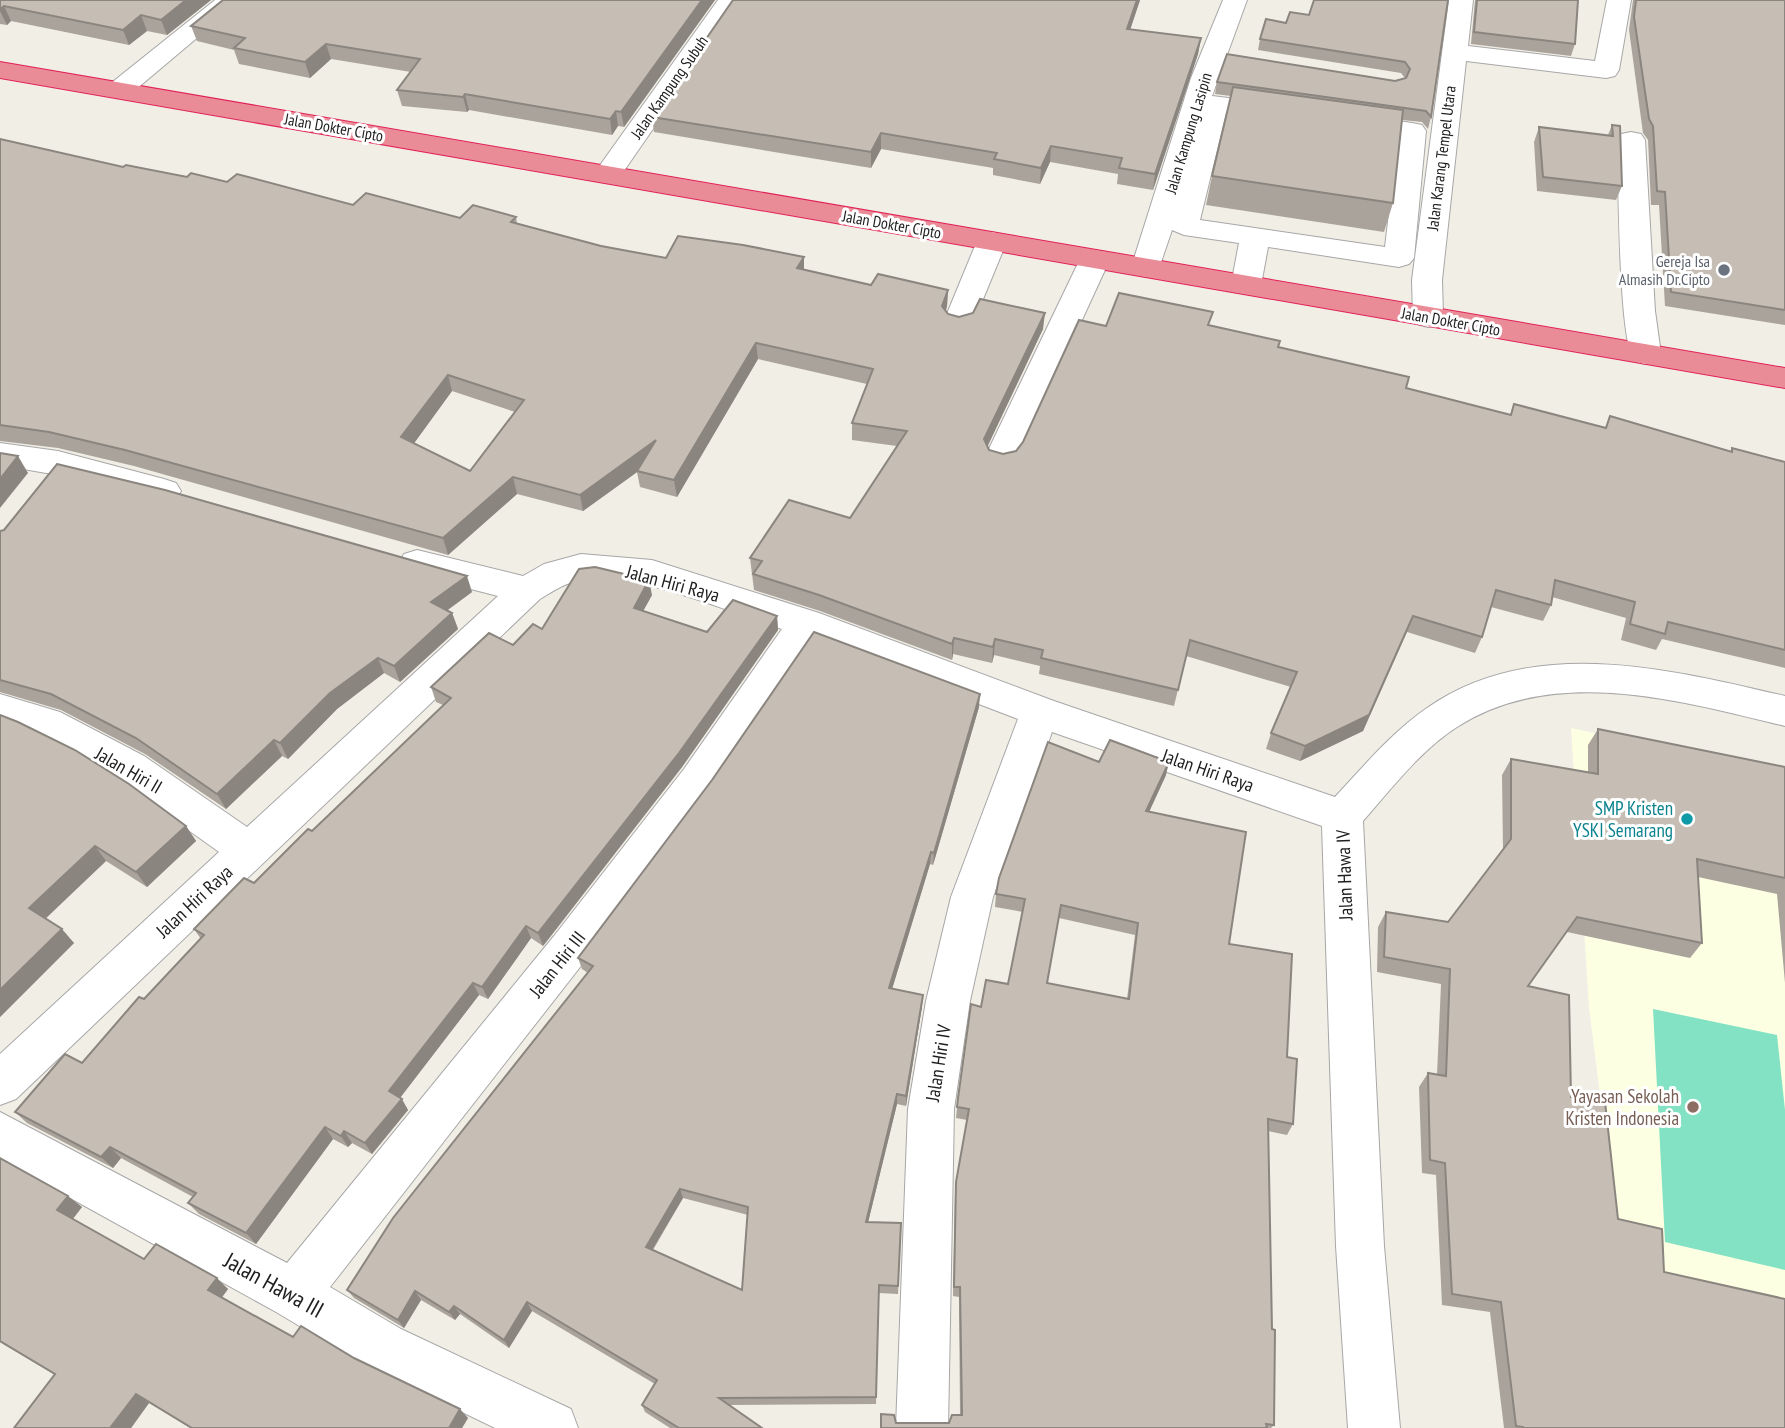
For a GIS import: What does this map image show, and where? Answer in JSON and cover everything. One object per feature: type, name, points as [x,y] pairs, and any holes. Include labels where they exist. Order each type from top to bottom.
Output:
[{"type":"highway","name":"Jalan Dokter Cipto","points":[[1,71],[1785,379]]},
{"type":"street","points":[[119,90],[230,0]]},
{"type":"street","name":"Jalan Kampung Subuh","points":[[607,175],[730,0]]},
{"type":"street","name":"Jalan Kampung Lasipin","points":[[1146,268],[1204,78],[1228,55],[1236,0]]},
{"type":"street","name":"Jalan Karang Tempel Utara","points":[[1428,317],[1427,280],[1461,0]]},
{"type":"street","points":[[1453,52],[1606,70],[1619,0]]},
{"type":"street","points":[[1215,103],[1412,131],[1399,258],[1255,236],[1184,226],[1215,103]]},
{"type":"street","points":[[1631,140],[1640,311],[1645,354]]},
{"type":"street","points":[[1245,285],[1255,236]]},
{"type":"street","points":[[958,321],[992,242]]},
{"type":"street","points":[[1002,457],[1095,259]]},
{"type":"street","points":[[0,454],[58,463],[198,500]]},
{"type":"street","points":[[33,494],[58,463]]},
{"type":"street","points":[[391,556],[455,575],[527,590]]},
{"type":"street","name":"Jalan Hiri Raya","points":[[0,1084],[527,590],[557,573],[580,567],[618,568],[652,573],[806,623],[1040,712],[1342,816]]},
{"type":"street","name":"Jalan Hiri III","points":[[294,1294],[569,949],[698,780],[806,623]]},
{"type":"street","name":"Jalan Hawa IV","points":[[1374,1428],[1360,1246],[1342,816],[1405,749],[1445,715],[1506,686],[1563,676],[1636,681],[1785,711]]},
{"type":"street","name":"Jalan Hiri II","points":[[0,709],[46,723],[130,767],[248,850]]},
{"type":"street","name":"Jalan Hiri IV","points":[[922,1428],[931,1109],[948,1001],[972,897],[1040,712]]},
{"type":"street","name":"Jalan Hawa III","points":[[0,1134],[294,1294],[383,1347],[552,1428]]},
{"type":"shaded area","name":"Yayasan Sekolah Kristen Indonesia","points":[[1571,728],[1785,774],[1785,1387],[1616,1342],[1614,1207],[1589,1007]]},
{"type":"green space","points":[[1653,1009],[1777,1035],[1785,1110],[1785,1270],[1665,1242]]},
{"type":"building","points":[[0,0],[186,0],[161,20],[141,15],[123,30],[4,6],[0,9]]},
{"type":"building","points":[[223,0],[702,0],[621,112],[616,111],[610,119],[465,94],[463,97],[397,90],[420,59],[326,44],[305,62],[234,48],[245,38],[191,26]]},
{"type":"building","points":[[733,0],[1137,0],[1127,29],[1201,38],[1155,174],[1119,168],[1122,158],[1051,146],[1041,168],[994,159],[997,153],[881,133],[871,152],[652,117]]},
{"type":"building","points":[[1314,0],[1448,0],[1431,117],[1426,111],[1217,82],[1227,54],[1395,81],[1406,78],[1410,69],[1405,62],[1260,39],[1266,19],[1286,23],[1290,12],[1309,15]]},
{"type":"building","points":[[1477,0],[1578,0],[1575,44],[1474,32]]},
{"type":"building","points":[[1636,0],[1785,0],[1785,310],[1671,292],[1665,192],[1657,191],[1653,126],[1649,119],[1634,17]]},
{"type":"building","points":[[1233,87],[1403,110],[1393,203],[1212,176]]},
{"type":"building","points":[[1612,125],[1620,126],[1622,186],[1543,177],[1539,127],[1613,136]]},
{"type":"building","points":[[0,139],[123,167],[126,165],[187,177],[191,173],[227,182],[237,174],[353,205],[366,193],[460,218],[473,205],[516,217],[511,222],[601,246],[666,258],[678,236],[743,245],[804,257],[797,268],[871,285],[878,274],[948,290],[942,306],[948,314],[959,317],[973,313],[980,299],[1045,313],[984,439],[989,450],[1003,454],[1016,451],[1023,442],[1079,320],[1106,326],[1119,293],[1213,312],[1208,325],[1280,341],[1278,347],[1409,377],[1406,388],[1511,415],[1514,404],[1606,428],[1610,416],[1732,452],[1732,448],[1785,462],[1785,650],[1668,622],[1665,634],[1630,624],[1635,602],[1555,580],[1551,605],[1496,590],[1482,637],[1413,616],[1369,715],[1305,746],[1271,733],[1297,672],[1190,640],[1178,690],[1041,658],[1043,650],[995,639],[993,647],[954,638],[952,644],[753,574],[762,561],[750,558],[789,500],[850,518],[907,431],[852,423],[873,369],[756,343],[674,480],[637,471],[656,440],[580,495],[513,477],[443,538],[125,450],[49,432],[0,425]],"holes":[[[448,375],[524,400],[470,471],[401,437]]]},
{"type":"building","points":[[0,453],[18,456],[0,479]]},
{"type":"building","points":[[57,464],[165,490],[467,576],[431,602],[452,613],[394,666],[378,658],[330,693],[280,743],[274,740],[217,794],[136,738],[51,694],[0,680],[0,531],[4,530]]},
{"type":"building","points":[[595,567],[649,580],[634,608],[707,632],[733,600],[777,616],[679,753],[538,933],[526,926],[482,987],[473,983],[389,1091],[402,1099],[365,1143],[344,1131],[341,1136],[325,1127],[246,1233],[188,1203],[196,1193],[110,1147],[101,1157],[15,1112],[65,1054],[82,1063],[139,997],[144,999],[204,935],[194,929],[244,878],[254,883],[308,829],[312,831],[451,698],[431,687],[489,633],[513,645],[533,624],[542,629],[579,569]]},
{"type":"building","points":[[814,632],[980,694],[934,853],[931,852],[889,988],[923,995],[906,1096],[897,1094],[866,1222],[901,1223],[898,1286],[879,1285],[876,1397],[719,1398],[762,1428],[679,1428],[642,1405],[657,1380],[527,1302],[504,1340],[454,1306],[449,1312],[415,1291],[398,1320],[347,1290],[393,1218],[593,966],[578,958],[712,780]],"holes":[[[680,1189],[748,1207],[742,1290],[646,1247]]]},
{"type":"building","points":[[0,715],[75,750],[129,784],[186,826],[136,872],[95,846],[29,908],[62,929],[0,990]]},
{"type":"building","points":[[1598,729],[1785,767],[1785,878],[1697,859],[1702,943],[1577,917],[1528,986],[1569,995],[1571,1097],[1605,1102],[1618,1219],[1662,1229],[1664,1272],[1785,1299],[1785,1428],[1516,1426],[1501,1302],[1452,1294],[1445,1163],[1430,1160],[1428,1073],[1446,1076],[1450,969],[1384,957],[1386,912],[1448,922],[1511,839],[1511,759],[1598,774]]},
{"type":"building","points":[[1110,740],[1169,762],[1146,811],[1246,832],[1229,944],[1292,954],[1287,1057],[1297,1059],[1293,1124],[1268,1119],[1272,1329],[1275,1330],[1274,1425],[1266,1424],[1267,1428],[881,1428],[881,1414],[894,1415],[896,1423],[949,1423],[952,1415],[962,1415],[960,1287],[954,1287],[956,1182],[969,1109],[957,1107],[971,1004],[981,1007],[986,980],[1008,984],[1025,899],[996,894],[999,878],[1048,742],[1099,762]],"holes":[[[1061,905],[1138,923],[1129,999],[1047,983]]]},
{"type":"building","points":[[0,1158],[68,1196],[57,1210],[144,1259],[156,1244],[217,1278],[208,1290],[293,1337],[301,1326],[354,1358],[460,1409],[449,1428],[192,1428],[136,1394],[110,1428],[14,1428],[55,1374],[0,1341]]},
{"type":"place","name":"Gereja Isa Almasih Dr.Cipto","points":[[1724,270]]},
{"type":"place","name":"SMP Kristen YSKI Semarang","points":[[1687,819]]},
{"type":"place","name":"Yayasan Sekolah Kristen Indonesia","points":[[1693,1107]]}]
